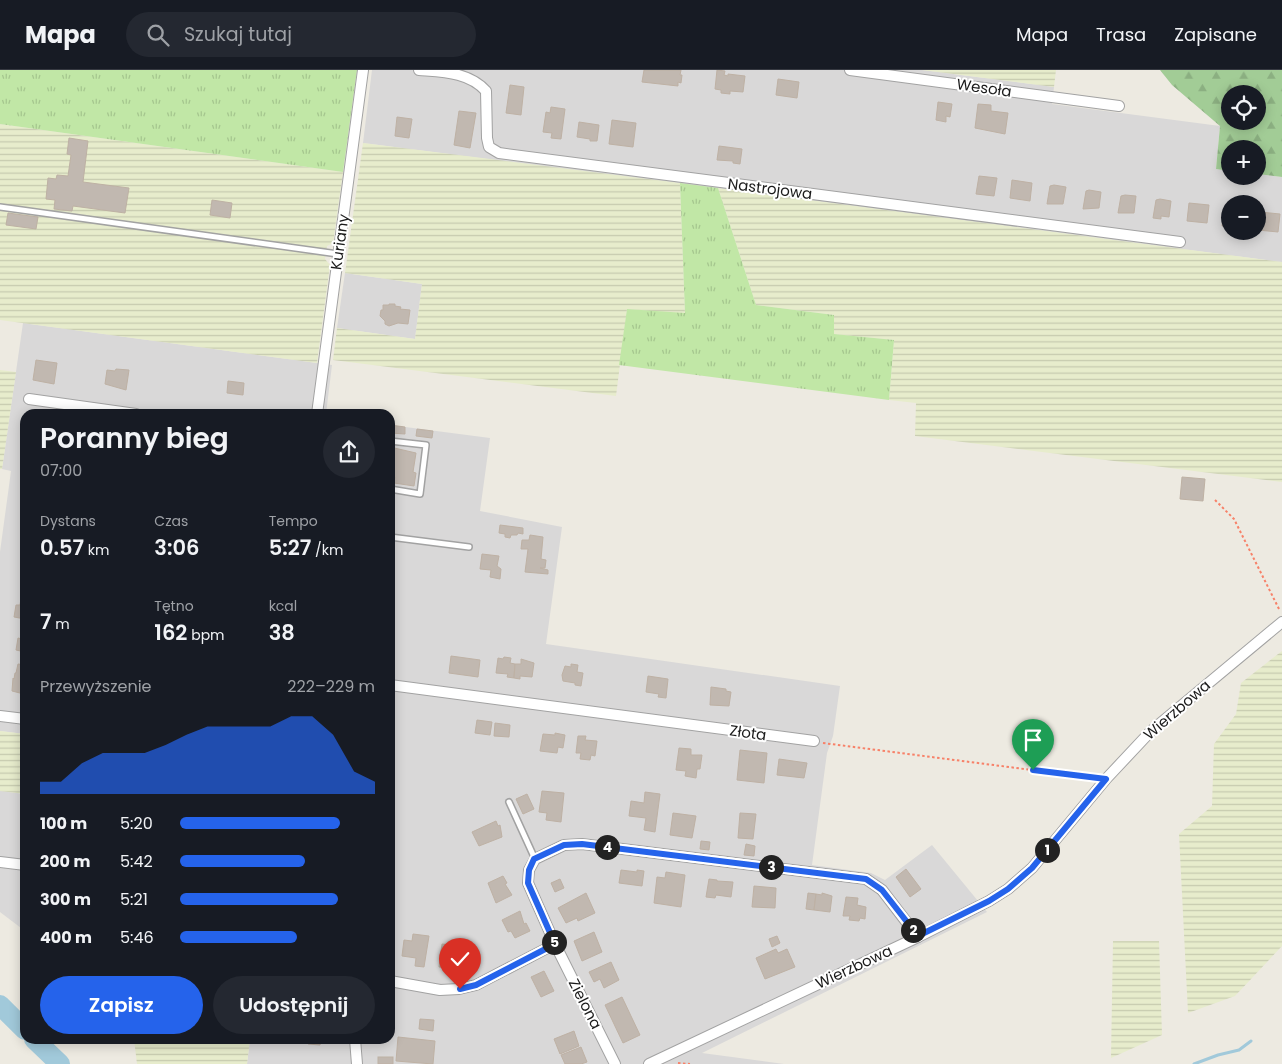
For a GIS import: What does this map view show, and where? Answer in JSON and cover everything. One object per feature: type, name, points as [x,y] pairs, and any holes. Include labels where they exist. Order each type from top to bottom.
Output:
[{"type":"street","name":"Kuriany","points":[[318,409],[363,70]]},
{"type":"street","name":"Nastrojowa","points":[[419,70],[458,74],[480,85],[486,91],[487,138],[489,147],[499,153],[1180,242]]},
{"type":"street","name":"Wesoła","points":[[850,70],[1119,106]]},
{"type":"street","points":[[29,399],[100,409]]},
{"type":"street","name":"Wierzbowa","points":[[649,1064],[989,901],[1032,868],[1106,779],[1151,731],[1282,622]]},
{"type":"street","name":"Złota","points":[[395,686],[814,741]]},
{"type":"street","points":[[0,716],[20,718]]},
{"type":"street","points":[[534,859],[564,845],[582,844],[866,879],[882,890],[918,936]]},
{"type":"street","name":"Zielona","points":[[534,859],[529,870],[528,883],[555,944],[615,1064]]},
{"type":"street","points":[[0,862],[20,864]]},
{"type":"street","points":[[395,982],[440,990],[460,989],[476,985],[555,944]]},
{"type":"street","points":[[355,1044],[357,1064]]},
{"type":"lane","points":[[0,207],[338,254]]},
{"type":"lane","points":[[395,442],[426,445],[420,494],[395,490]]},
{"type":"lane","points":[[395,537],[469,547]]},
{"type":"lane","points":[[509,802],[534,859]]},
{"type":"path","points":[[1215,500],[1234,520],[1282,616]]},
{"type":"path","points":[[814,741],[1106,779]]},
{"type":"shaded area","points":[[372,70],[922,70],[1054,87],[1052,104],[1220,126],[1216,169],[1221,170],[1221,185],[1266,185],[1266,175],[1282,177],[1282,262],[363,143]]},
{"type":"shaded area","points":[[345,273],[422,284],[415,339],[337,328]]},
{"type":"shaded area","points":[[23,323],[332,365],[327,409],[20,409],[20,733],[0,731],[0,552],[11,471],[2,469]]},
{"type":"shaded area","points":[[395,426],[490,438],[480,511],[562,527],[546,644],[840,686],[833,736],[827,753],[812,865],[871,873],[885,880],[932,845],[987,912],[702,1053],[784,1064],[247,1064],[249,1044],[395,1044]]},
{"type":"shaded area","points":[[0,791],[20,793],[20,927],[0,912]]},
{"type":"green space","points":[[0,70],[357,70],[343,172],[0,124]]},
{"type":"green space","points":[[922,70],[1056,70],[1054,87]]},
{"type":"green space","points":[[1160,70],[1282,70],[1282,177],[1266,175],[1266,140],[1221,140],[1221,170],[1216,169],[1220,126],[1172,85]]},
{"type":"green space","points":[[0,124],[343,172],[333,243],[327,246],[325,259],[330,265],[317,363],[0,320]]},
{"type":"green space","points":[[363,143],[680,183],[685,314],[627,309],[616,396],[333,360],[337,328],[415,339],[422,284],[345,273]]},
{"type":"green space","points":[[680,183],[718,188],[756,305],[834,315],[834,334],[894,340],[889,400],[619,365],[627,309],[685,313]]},
{"type":"green space","points":[[718,188],[1282,262],[1282,482],[915,436],[916,403],[889,400],[894,340],[833,334],[834,315],[756,305]]},
{"type":"green space","points":[[0,370],[16,372],[2,469],[0,469]]},
{"type":"green space","points":[[1282,651],[1282,946],[1235,996],[1188,1013],[1179,834],[1212,806],[1214,744],[1236,714],[1241,683]]},
{"type":"green space","points":[[0,731],[20,733],[20,793],[0,791]]},
{"type":"green space","points":[[1113,941],[1159,941],[1162,1035],[1111,1058]]},
{"type":"green space","points":[[135,1044],[249,1044],[247,1064],[137,1064]]},
{"type":"building","points":[[644,70],[681,70],[681,83],[678,82],[678,86],[642,82]]},
{"type":"building","points":[[717,70],[725,71],[724,75],[728,76],[728,74],[745,76],[743,92],[730,91],[730,94],[721,93],[721,90],[715,89]]},
{"type":"building","points":[[778,79],[799,82],[797,98],[776,95]]},
{"type":"building","points":[[510,85],[524,87],[521,115],[506,113]]},
{"type":"building","points":[[938,102],[952,104],[950,117],[946,116],[946,122],[936,120]]},
{"type":"building","points":[[978,104],[991,105],[991,111],[1008,113],[1005,134],[975,128]]},
{"type":"building","points":[[551,107],[565,109],[561,139],[551,138],[552,133],[543,132],[546,112],[550,113]]},
{"type":"building","points":[[459,111],[476,113],[470,148],[454,145]]},
{"type":"building","points":[[397,117],[412,119],[409,138],[395,136]]},
{"type":"building","points":[[612,120],[636,123],[633,147],[609,144]]},
{"type":"building","points":[[579,122],[599,125],[597,141],[577,137]]},
{"type":"building","points":[[69,138],[88,141],[83,182],[129,188],[125,213],[73,206],[72,211],[54,209],[55,200],[46,199],[48,178],[56,179],[57,175],[68,176],[71,155],[67,154]]},
{"type":"building","points":[[719,146],[742,149],[740,164],[733,163],[733,161],[717,160]]},
{"type":"building","points":[[979,176],[997,178],[994,196],[976,194]]},
{"type":"building","points":[[1012,180],[1032,183],[1030,201],[1010,198]]},
{"type":"building","points":[[1050,186],[1066,187],[1063,204],[1047,204]]},
{"type":"building","points":[[1086,191],[1101,192],[1099,208],[1083,209]]},
{"type":"building","points":[[1121,196],[1136,196],[1134,213],[1118,213]]},
{"type":"building","points":[[212,200],[232,203],[230,218],[210,215]]},
{"type":"building","points":[[1156,200],[1171,201],[1169,217],[1153,218]]},
{"type":"building","points":[[1189,203],[1209,205],[1207,223],[1187,221]]},
{"type":"building","points":[[8,213],[38,217],[36,229],[6,225]]},
{"type":"building","points":[[1266,213],[1280,214],[1278,232],[1266,231]]},
{"type":"building","points":[[395,304],[395,306],[401,307],[400,309],[410,310],[408,324],[398,323],[389,326],[385,324],[385,321],[380,316],[381,310],[383,310],[383,305]]},
{"type":"building","points":[[36,360],[57,363],[54,384],[33,380]]},
{"type":"building","points":[[116,369],[129,370],[126,390],[105,384],[107,370],[115,371]]},
{"type":"building","points":[[228,381],[244,383],[243,395],[227,393]]},
{"type":"building","points":[[395,426],[405,427],[405,434],[395,433]]},
{"type":"building","points":[[417,429],[433,431],[432,438],[416,436]]},
{"type":"building","points":[[395,448],[416,453],[413,472],[416,473],[414,486],[395,483]]},
{"type":"building","points":[[1182,477],[1205,479],[1203,501],[1180,499]]},
{"type":"building","points":[[500,525],[523,528],[523,534],[511,535],[510,538],[505,537],[505,534],[499,533]]},
{"type":"building","points":[[530,535],[543,537],[541,559],[546,560],[545,568],[540,568],[548,570],[548,574],[525,572],[528,549],[521,549],[522,540],[529,540]]},
{"type":"building","points":[[482,554],[499,556],[497,566],[501,569],[500,579],[490,577],[491,570],[480,569]]},
{"type":"building","points":[[16,605],[20,605],[20,618],[14,617]]},
{"type":"building","points":[[18,638],[20,638],[20,651],[16,650]]},
{"type":"building","points":[[451,656],[480,660],[478,677],[449,673]]},
{"type":"building","points":[[504,657],[511,658],[510,663],[515,664],[514,678],[507,677],[508,674],[496,673],[498,658],[503,659]]},
{"type":"building","points":[[521,659],[534,663],[532,677],[520,676],[520,679],[514,678],[515,664],[521,664]]},
{"type":"building","points":[[18,664],[20,664],[20,693],[12,691],[13,678]]},
{"type":"building","points":[[571,664],[578,665],[577,672],[583,673],[581,686],[563,681],[562,675],[565,666],[571,667]]},
{"type":"building","points":[[648,676],[668,679],[666,698],[658,697],[659,694],[646,692]]},
{"type":"building","points":[[711,687],[726,689],[726,691],[731,692],[729,706],[710,705]]},
{"type":"building","points":[[477,720],[492,722],[490,735],[475,733]]},
{"type":"building","points":[[495,723],[510,725],[509,737],[494,736]]},
{"type":"building","points":[[555,733],[565,735],[563,748],[558,747],[557,753],[540,751],[543,734],[555,735]]},
{"type":"building","points":[[578,736],[586,736],[585,740],[597,741],[595,756],[591,755],[590,760],[580,759],[581,753],[576,753]]},
{"type":"building","points":[[679,748],[691,749],[691,755],[702,755],[700,769],[697,769],[696,778],[685,776],[686,771],[676,770]]},
{"type":"building","points":[[740,750],[767,753],[764,783],[737,780]]},
{"type":"building","points":[[779,759],[807,763],[804,778],[777,775]]},
{"type":"building","points":[[542,791],[564,793],[561,822],[546,820],[547,813],[539,812]]},
{"type":"building","points":[[645,792],[660,794],[655,832],[644,830],[646,818],[629,816],[631,801],[644,803]]},
{"type":"building","points":[[527,794],[534,809],[523,814],[516,799]]},
{"type":"building","points":[[673,813],[696,816],[692,838],[670,835]]},
{"type":"building","points":[[740,813],[756,814],[753,839],[738,838]]},
{"type":"building","points":[[496,821],[498,826],[500,825],[502,837],[479,846],[472,832]]},
{"type":"building","points":[[701,841],[710,842],[709,850],[700,849]]},
{"type":"building","points":[[746,844],[755,846],[754,856],[744,855]]},
{"type":"building","points":[[906,869],[921,889],[910,897],[896,877]]},
{"type":"building","points":[[621,870],[644,871],[642,886],[619,883]]},
{"type":"building","points":[[666,872],[685,875],[681,907],[654,903],[657,877],[665,878]]},
{"type":"building","points":[[503,876],[507,883],[505,884],[512,895],[496,903],[488,883]]},
{"type":"building","points":[[560,879],[564,888],[555,892],[551,883]]},
{"type":"building","points":[[709,879],[733,882],[731,897],[716,895],[715,898],[706,897]]},
{"type":"building","points":[[754,886],[776,888],[775,908],[752,907]]},
{"type":"building","points":[[586,893],[595,913],[578,921],[577,918],[566,923],[558,908]]},
{"type":"building","points":[[808,893],[816,894],[814,910],[806,909]]},
{"type":"building","points":[[822,893],[832,896],[830,912],[814,910],[816,894],[822,895]]},
{"type":"building","points":[[846,897],[858,898],[857,905],[866,907],[865,919],[860,918],[859,921],[849,920],[850,916],[843,916]]},
{"type":"building","points":[[520,911],[524,924],[526,923],[530,931],[515,938],[511,931],[508,932],[502,920]]},
{"type":"building","points":[[594,932],[602,952],[582,961],[574,941]]},
{"type":"building","points":[[413,934],[429,936],[424,967],[415,966],[416,958],[402,956],[404,940],[412,941]]},
{"type":"building","points":[[777,936],[780,943],[772,947],[769,939]]},
{"type":"building","points":[[442,944],[462,946],[459,969],[439,967]]},
{"type":"building","points":[[776,949],[778,953],[787,949],[795,967],[765,979],[756,958]]},
{"type":"building","points":[[611,962],[619,980],[604,988],[600,979],[594,982],[589,972]]},
{"type":"building","points":[[544,971],[554,991],[541,997],[531,977]]},
{"type":"building","points":[[622,997],[640,1035],[623,1043],[605,1005]]},
{"type":"building","points":[[420,1019],[434,1020],[433,1031],[419,1029]]},
{"type":"building","points":[[574,1031],[579,1046],[560,1054],[554,1039]]},
{"type":"building","points":[[398,1037],[435,1041],[433,1064],[396,1061]]},
{"type":"building","points":[[581,1047],[587,1062],[565,1064],[561,1055]]},
{"type":"building","points":[[378,1057],[393,1057],[393,1064],[378,1064]]},
{"type":"waterway","points":[[0,1005],[20,1025]]},
{"type":"waterway","points":[[1194,1064],[1239,1050],[1251,1041]]},
{"type":"waterway","points":[[39,1044],[60,1064]]},
{"type":"route","points":[[460,989],[476,985],[555,944],[528,883],[529,870],[534,859],[564,845],[582,844],[866,879],[882,890],[918,936],[989,901],[1008,889],[1032,868],[1106,779],[1033,770]]}]
